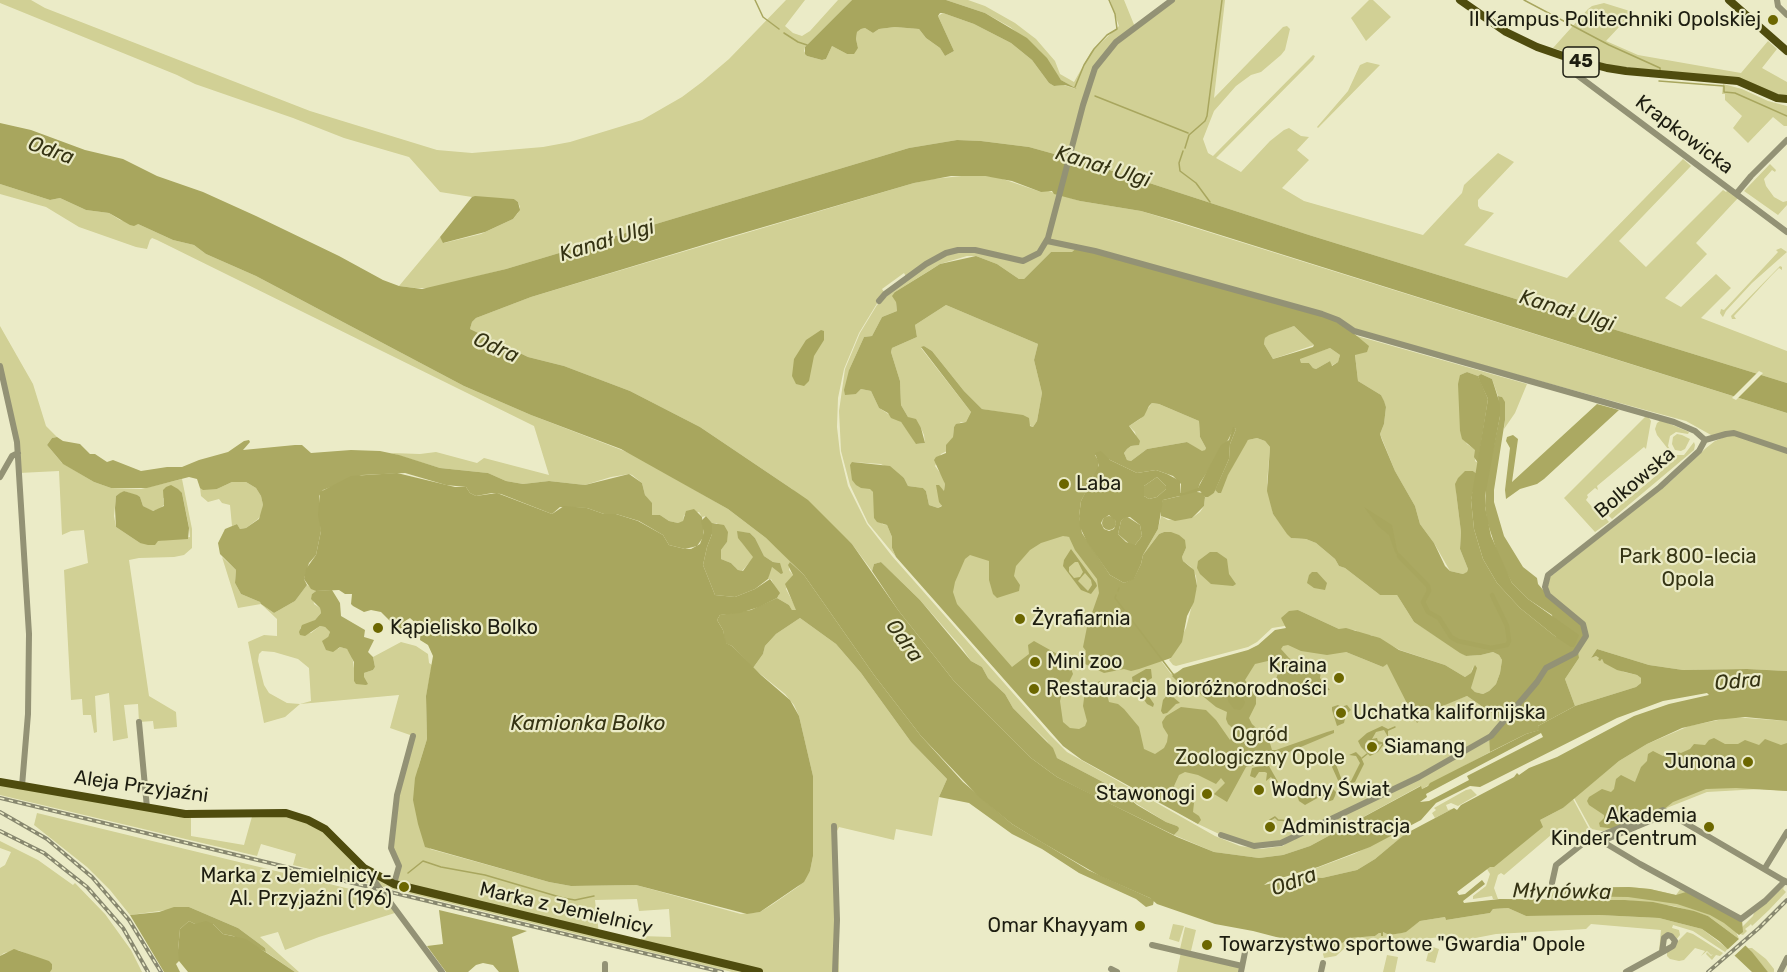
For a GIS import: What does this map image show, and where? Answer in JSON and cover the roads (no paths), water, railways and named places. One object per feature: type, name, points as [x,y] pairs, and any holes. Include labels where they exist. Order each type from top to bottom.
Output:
[{"type":"main road","name":"Krapkowicka","points":[[1460,0],[1506,32],[1537,47],[1569,58],[1607,68],[1717,80],[1738,85],[1776,102],[1787,101]]},
{"type":"main road","points":[[1729,0],[1787,51]]},
{"type":"main road","name":"Aleja Przyjaźni","points":[[0,782],[191,815],[276,812],[294,815],[325,829],[367,871]]},
{"type":"main road","name":"Marka z Jemielnicy","points":[[367,871],[394,884],[759,972]]},
{"type":"street","points":[[879,301],[926,264],[946,253],[975,250],[1023,261],[1036,255],[1047,240],[1092,76],[1106,52],[1120,38],[1172,0]]},
{"type":"street","points":[[1777,0],[1778,6],[1787,15]]},
{"type":"street","name":"Krapkowicka","points":[[1569,58],[1573,72],[1787,232]]},
{"type":"street","points":[[1736,194],[1750,176],[1787,140]]},
{"type":"street","name":"Bolkowska","points":[[1047,240],[1095,251],[1333,317],[1354,331],[1656,416],[1686,426],[1706,440],[1699,451],[1660,487],[1548,575],[1545,587],[1548,595],[1583,624],[1587,632],[1586,636],[1575,653],[1546,668],[1534,687],[1491,736],[1419,777],[1281,843],[1254,846],[1221,835]]},
{"type":"street","points":[[0,366],[18,453],[29,634],[28,714],[19,786]]},
{"type":"street","points":[[1706,440],[1730,433],[1787,451]]},
{"type":"street","points":[[0,477],[12,456],[18,453]]},
{"type":"street","points":[[139,722],[147,808]]},
{"type":"street","points":[[394,884],[399,866],[391,848],[397,795],[413,736]]},
{"type":"street","points":[[1552,883],[1556,865],[1585,842],[1663,810],[1669,813],[1766,868],[1786,881],[1741,919],[1606,845],[1607,839],[1669,813]]},
{"type":"street","points":[[834,826],[837,920],[835,972]]},
{"type":"street","points":[[1766,868],[1787,832]]},
{"type":"street","name":"Aleja Przyjaźni","points":[[367,871],[442,972]]},
{"type":"street","points":[[1152,945],[1241,969],[1247,942]]},
{"type":"street","points":[[1626,972],[1662,952]]},
{"type":"street","points":[[1780,972],[1787,958]]},
{"type":"street","points":[[1321,972],[1323,963]]},
{"type":"street","points":[[605,964],[605,972]]},
{"type":"water","points":[[852,0],[946,0],[985,13],[1027,38],[1047,58],[1061,80],[1077,89],[1065,85],[1054,86],[1049,83],[1032,60],[1011,43],[974,24],[943,13],[938,16],[954,51],[945,56],[940,48],[926,38],[919,29],[895,27],[879,29],[873,33],[865,28],[861,29],[857,32],[858,48],[854,54],[847,54],[832,46],[826,59],[807,56],[805,47]]},
{"type":"water","points":[[0,123],[31,130],[85,150],[123,159],[157,176],[203,192],[256,216],[383,280],[399,286],[422,289],[506,269],[909,148],[957,140],[981,141],[1029,147],[1094,165],[1309,235],[1787,383],[1787,413],[1179,222],[1141,211],[1080,201],[1054,194],[1052,191],[1041,192],[1012,181],[985,176],[951,176],[914,183],[726,238],[531,297],[476,318],[470,329],[528,357],[564,366],[630,391],[700,427],[808,500],[852,544],[898,610],[954,681],[1031,758],[1057,777],[1177,837],[1214,852],[1259,858],[1283,855],[1310,846],[1421,786],[1422,789],[1526,734],[1539,730],[1538,726],[1575,706],[1636,687],[1641,683],[1641,678],[1637,675],[1617,670],[1604,663],[1602,659],[1598,660],[1596,656],[1591,658],[1597,649],[1649,665],[1683,670],[1787,671],[1787,721],[1745,717],[1716,720],[1682,728],[1647,744],[1619,761],[1563,808],[1540,820],[1543,827],[1494,867],[1490,867],[1457,892],[1459,895],[1465,894],[1482,880],[1485,884],[1463,901],[1464,903],[1500,899],[1625,900],[1653,902],[1694,911],[1708,916],[1739,939],[1768,972],[1752,972],[1719,941],[1702,929],[1659,918],[1599,915],[1526,916],[1508,908],[1493,909],[1490,913],[1446,920],[1445,917],[1420,921],[1402,933],[1389,935],[1383,932],[1383,936],[1379,933],[1375,936],[1350,938],[1330,951],[1253,931],[1215,924],[1157,904],[1150,898],[1100,876],[1043,843],[1012,824],[979,797],[921,736],[874,675],[804,575],[766,538],[728,509],[621,449],[531,415],[464,386],[256,276],[206,254],[194,245],[173,240],[138,224],[130,225],[109,213],[86,210],[60,198],[50,200],[0,184]],"holes":[[[1707,693],[1709,695],[1669,704],[1634,716],[1557,757],[1529,768],[1519,775],[1517,773],[1514,777],[1461,805],[1457,810],[1454,808],[1405,834],[1375,859],[1357,870],[1322,878],[1301,876],[1264,885],[1370,847],[1421,820],[1436,803],[1470,786],[1480,787],[1617,718],[1663,701]],[[1541,733],[1543,737],[1467,776],[1469,780],[1429,801],[1420,802],[1427,797],[1426,794]]]},
{"type":"water","points":[[475,196],[514,199],[518,202],[520,210],[513,219],[485,232],[443,243],[440,237]]},
{"type":"water","points":[[821,330],[824,331],[824,340],[814,356],[809,381],[804,386],[796,384],[792,376],[794,359],[806,340]]},
{"type":"water","points":[[1481,374],[1492,379],[1500,404],[1500,416],[1485,496],[1491,536],[1512,583],[1528,599],[1579,635],[1574,647],[1556,637],[1520,608],[1497,583],[1483,559],[1474,529],[1471,500],[1488,399],[1478,376]]},
{"type":"water","points":[[1233,427],[1236,429],[1230,444],[1229,459],[1214,493],[1205,497],[1200,491],[1163,500],[1158,529],[1143,555],[1134,579],[1124,583],[1110,575],[1087,542],[1080,527],[1081,501],[1099,465],[1095,453],[1101,451],[1110,460],[1137,473],[1156,470],[1167,474],[1180,481],[1180,493],[1184,493],[1198,488],[1221,445],[1229,440]],"holes":[[[1157,477],[1166,489],[1157,497],[1149,499],[1144,496],[1144,486]],[[1109,515],[1115,520],[1114,529],[1109,531],[1104,529],[1101,523]],[[1130,517],[1140,525],[1142,536],[1135,545],[1126,542],[1118,534],[1121,521]]]},
{"type":"water","name":"Kamionka Bolko","points":[[397,473],[455,487],[466,487],[476,496],[497,493],[552,514],[564,506],[587,508],[604,514],[616,514],[638,521],[663,535],[669,545],[685,549],[691,549],[700,544],[704,533],[701,521],[706,516],[712,523],[712,534],[703,565],[715,595],[735,597],[755,589],[770,579],[780,593],[777,598],[740,613],[720,615],[717,620],[723,630],[726,643],[790,700],[799,716],[813,776],[813,856],[810,871],[804,882],[760,912],[747,914],[636,885],[571,886],[549,882],[425,847],[413,800],[415,778],[427,739],[426,696],[433,656],[428,645],[420,640],[421,628],[410,618],[405,621],[403,628],[398,629],[381,612],[371,610],[364,612],[353,606],[351,604],[352,594],[345,594],[339,590],[316,591],[311,589],[304,579],[306,569],[316,555],[321,531],[318,515],[320,492],[351,476]]},
{"type":"water","points":[[171,485],[182,493],[189,528],[188,539],[158,541],[155,545],[148,545],[140,543],[116,527],[116,496],[124,491],[137,495],[143,506],[153,511],[164,506],[163,490]]},
{"type":"water","points":[[1364,507],[1392,525],[1397,550],[1402,560],[1395,552],[1389,535],[1378,526]]},
{"type":"water","points":[[1071,549],[1096,583],[1097,586],[1091,594],[1081,590],[1063,566]],"holes":[[[1078,562],[1083,572],[1080,577],[1074,578],[1069,572],[1069,567]],[[1085,573],[1092,585],[1088,591],[1078,581]]]},
{"type":"water","points":[[1146,669],[1151,669],[1152,678],[1141,685],[1154,704],[1153,707],[1147,704],[1133,684],[1132,677]]},
{"type":"water","points":[[1178,683],[1182,685],[1173,697],[1180,703],[1163,714],[1161,711],[1163,700]]},
{"type":"water","points":[[1232,686],[1239,690],[1245,702],[1240,710],[1234,709],[1228,701],[1227,689]]},
{"type":"water","points":[[1338,705],[1341,707],[1347,705],[1351,710],[1346,714],[1344,723],[1337,726],[1332,707]]},
{"type":"water","points":[[1382,726],[1388,729],[1388,737],[1384,730],[1376,732],[1372,739],[1377,738],[1378,741],[1385,743],[1378,752],[1370,756],[1358,741],[1367,733]],"holes":[[[1368,740],[1375,742],[1376,740],[1377,745],[1382,744],[1372,754],[1365,748]]]},
{"type":"water","points":[[1356,752],[1364,764],[1355,782],[1341,787],[1332,767],[1333,763],[1335,762],[1343,783],[1351,781],[1360,763],[1356,756],[1349,755]]},
{"type":"water","points":[[1269,766],[1278,782],[1276,784],[1271,777],[1266,781],[1267,773],[1265,772],[1259,772],[1255,778],[1250,776],[1252,768]]},
{"type":"water","points":[[1308,786],[1313,794],[1332,788],[1336,792],[1335,796],[1333,800],[1327,802],[1321,796],[1305,805],[1299,801],[1296,792]]},
{"type":"water","points":[[189,921],[195,924],[206,921],[213,924],[223,934],[246,939],[295,972],[188,972],[179,961],[178,950],[180,929]]},
{"type":"water","points":[[14,949],[49,961],[52,969],[50,972],[0,972],[0,956]]},
{"type":"waterway","points":[[755,0],[763,17],[779,29]]},
{"type":"waterway","points":[[1075,87],[1094,49],[1107,35],[1117,29],[1115,14],[1109,0]]},
{"type":"waterway","points":[[1185,148],[1189,135],[1205,121],[1207,116],[1222,0]]},
{"type":"waterway","points":[[1524,0],[1660,70]]},
{"type":"waterway","points":[[784,33],[807,45]]},
{"type":"waterway","points":[[1659,81],[1724,86],[1724,92],[1735,93],[1787,116]]},
{"type":"waterway","points":[[1095,96],[1188,133]]},
{"type":"waterway","points":[[1183,151],[1179,163],[1180,171],[1196,183],[1210,202]]},
{"type":"waterway","points":[[1399,556],[1428,586],[1429,591],[1423,602],[1428,612],[1439,618],[1451,637],[1458,641],[1491,648],[1507,645],[1509,641],[1507,626],[1492,595]]},
{"type":"waterway","points":[[1116,595],[1115,598],[1176,678]]},
{"type":"waterway","points":[[1269,692],[1281,685],[1314,683],[1318,680]]},
{"type":"waterway","points":[[1388,730],[1395,727]]},
{"type":"waterway","points":[[1362,758],[1367,754]]},
{"type":"waterway","points":[[1270,820],[1275,817],[1278,820],[1292,821]]},
{"type":"waterway","points":[[408,873],[423,861],[441,867],[485,875],[563,898],[575,900],[594,896]]},
{"type":"railway","points":[[0,798],[722,972]]},
{"type":"railway","points":[[0,812],[47,839],[92,877],[129,920],[161,972]]},
{"type":"railway","points":[[0,831],[44,853],[87,887],[123,928],[148,972]]},
{"type":"railway","points":[[1708,972],[1759,928],[1787,900]]},
{"type":"place","name":"II Kampus Politechniki Opolskiej","points":[[1773,20]]},
{"type":"place","name":"Laba","points":[[1064,484]]},
{"type":"place","name":"Żyrafiarnia","points":[[1020,619]]},
{"type":"place","name":"Kąpielisko Bolko","points":[[378,628]]},
{"type":"place","name":"Mini zoo","points":[[1035,662]]},
{"type":"place","name":"Kraina bioróżnorodności","points":[[1339,678]]},
{"type":"place","name":"Restauracja","points":[[1034,689]]},
{"type":"place","name":"Uchatka kalifornijska","points":[[1341,713]]},
{"type":"place","name":"Siamang","points":[[1372,747]]},
{"type":"place","name":"Junona","points":[[1748,762]]},
{"type":"place","name":"Wodny Świat","points":[[1259,790]]},
{"type":"place","name":"Stawonogi","points":[[1207,794]]},
{"type":"place","name":"Administracja","points":[[1270,827]]},
{"type":"place","name":"Akademia Kinder Centrum","points":[[1709,827]]},
{"type":"place","name":"Marka z Jemielnicy - Al. Przyjaźni (196)","points":[[404,887]]},
{"type":"place","name":"Omar Khayyam","points":[[1140,926]]},
{"type":"place","name":"Towarzystwo sportowe \"Gwardia\" Opole","points":[[1207,945]]},
{"type":"water label","name":"Odra","points":[[51,151]]},
{"type":"water label","name":"Kanał Ulgi","points":[[1103,167]]},
{"type":"water label","name":"Kanał Ulgi","points":[[607,241]]},
{"type":"water label","name":"Kanał Ulgi","points":[[1567,311]]},
{"type":"water label","name":"Odra","points":[[496,348]]},
{"type":"water label","name":"Odra","points":[[904,641]]},
{"type":"water label","name":"Odra","points":[[1738,682]]},
{"type":"water label","name":"Odra","points":[[1294,882]]},
{"type":"water label","name":"Młynówka","points":[[1562,892]]},
{"type":"park label","name":"Park 800-lecia Opola","points":[[1688,568]]},
{"type":"park label","name":"Ogród Zoologiczny Opole","points":[[1260,746]]}]
